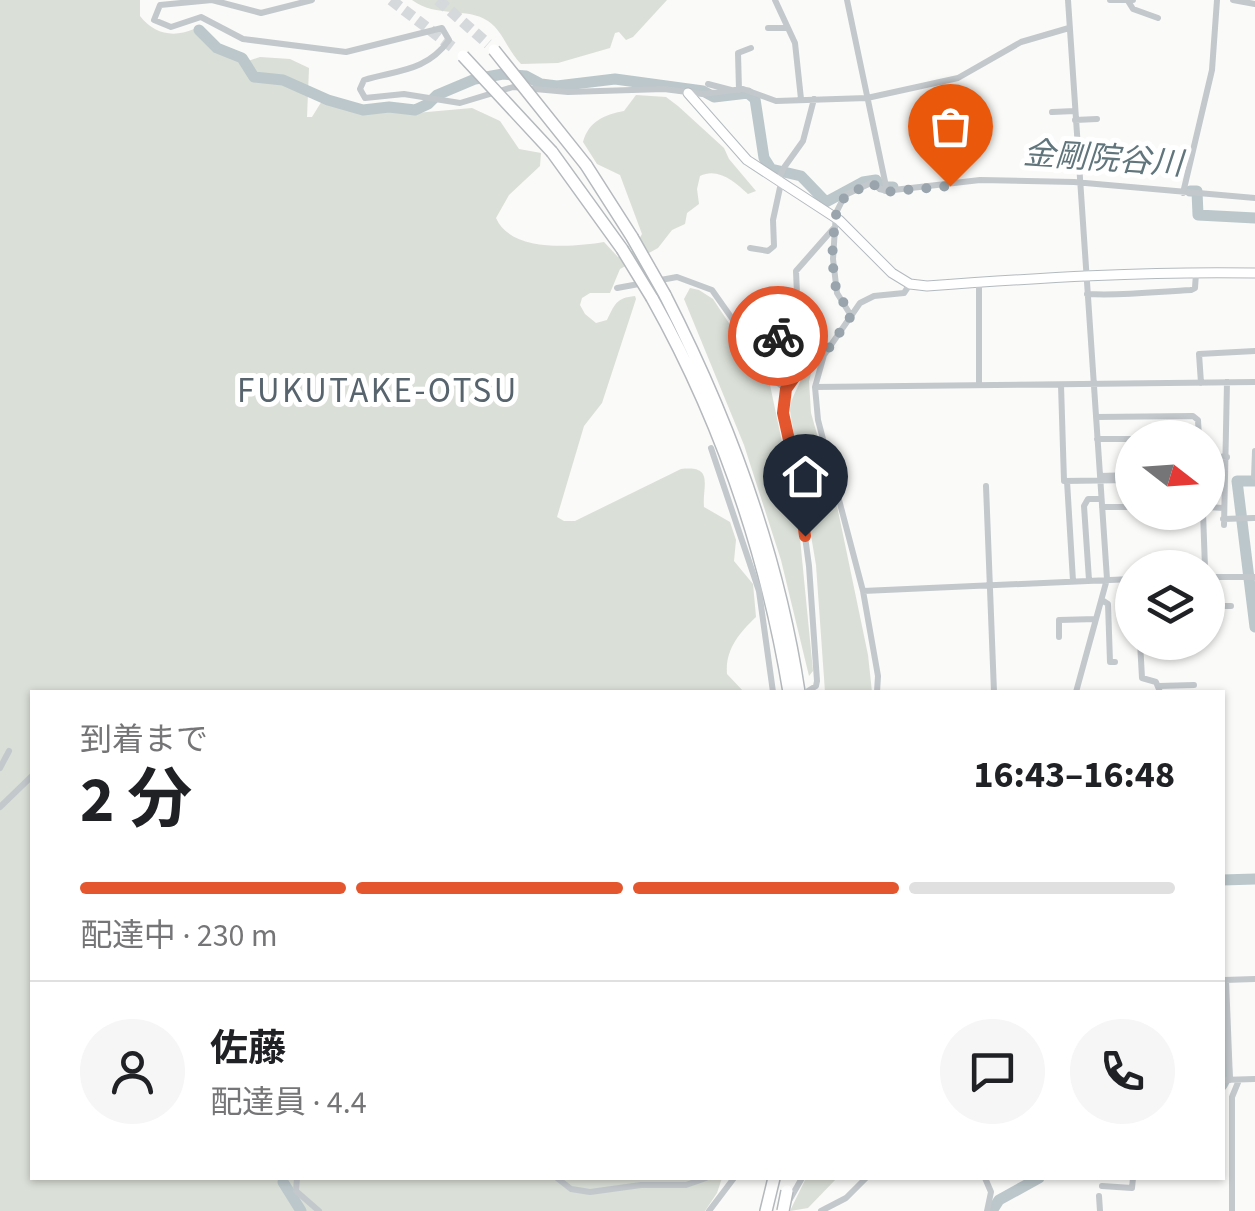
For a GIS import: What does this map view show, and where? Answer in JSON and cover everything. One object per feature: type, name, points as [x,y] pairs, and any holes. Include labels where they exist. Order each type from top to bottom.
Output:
[{"type":"highway","points":[[491,47],[586,165],[665,295],[706,378],[750,494],[780,598],[799,690]]},
{"type":"highway","points":[[459,53],[552,152],[652,298],[697,387],[738,489],[764,572],[789,690]]},
{"type":"highway","points":[[766,1211],[774,1180]]},
{"type":"highway","points":[[783,1211],[789,1180]]},
{"type":"street","points":[[312,0],[260,13],[212,0],[187,5],[168,2],[160,5],[154,20],[171,28],[201,17],[243,40],[346,52],[442,28],[449,40],[424,62],[403,73],[370,78],[360,84],[361,94],[365,98],[404,94],[460,103],[513,87],[568,92],[735,90],[776,102],[867,98],[958,78],[1021,42],[1069,28]]},
{"type":"street","points":[[775,0],[796,48],[801,99]]},
{"type":"street","points":[[848,0],[867,98],[875,176],[886,189]]},
{"type":"street","points":[[1068,0],[1107,580],[1077,690]]},
{"type":"street","points":[[1110,0],[1130,0],[1132,9],[1158,18]]},
{"type":"street","points":[[1183,192],[1212,70],[1218,0]]},
{"type":"street","points":[[1233,0],[1255,4]]},
{"type":"street","points":[[768,28],[788,28]]},
{"type":"street","points":[[735,90],[740,79],[738,53],[751,48]]},
{"type":"street","points":[[740,79],[749,76]]},
{"type":"street","points":[[703,111],[701,102],[708,89]]},
{"type":"street","points":[[688,93],[747,160],[860,238],[892,273],[910,284],[1255,273]]},
{"type":"street","points":[[750,248],[768,251],[774,246],[774,220],[783,169],[803,142],[814,99]]},
{"type":"street","points":[[1052,112],[1097,120]]},
{"type":"street","points":[[875,176],[886,189]]},
{"type":"street","points":[[761,296],[786,298],[797,294],[796,271],[834,222],[845,196],[875,176]]},
{"type":"street","points":[[886,189],[980,180],[1080,183],[1255,198]]},
{"type":"street","points":[[834,222],[836,289],[851,316]]},
{"type":"street","points":[[1087,294],[1128,297],[1191,290],[1195,288],[1196,272]]},
{"type":"street","points":[[617,288],[677,276],[704,285],[724,304],[777,382],[786,389]]},
{"type":"street","points":[[979,281],[976,292],[980,386]]},
{"type":"street","points":[[877,690],[862,591],[818,420],[815,387],[824,355],[851,316],[869,297],[901,294],[910,284]]},
{"type":"street","points":[[810,690],[817,680],[814,625],[797,476],[783,413],[786,389],[798,372],[777,337],[784,328],[796,327],[814,351],[824,355]]},
{"type":"street","points":[[1200,383],[1199,354],[1255,351]]},
{"type":"street","points":[[1225,474],[1227,382]]},
{"type":"street","points":[[815,387],[1255,382]]},
{"type":"street","points":[[1061,384],[1073,580]]},
{"type":"street","points":[[1096,418],[1194,416],[1198,420]]},
{"type":"street","points":[[1097,440],[1115,439]]},
{"type":"street","points":[[711,448],[760,591],[773,690]]},
{"type":"street","points":[[1254,477],[1255,451]]},
{"type":"street","points":[[1067,480],[1115,478]]},
{"type":"street","points":[[986,486],[994,690]]},
{"type":"street","points":[[1089,580],[1084,506],[1088,499],[1115,505]]},
{"type":"street","points":[[1225,522],[1254,518]]},
{"type":"street","points":[[1225,577],[1255,577]]},
{"type":"street","points":[[862,591],[1115,580]]},
{"type":"street","points":[[1102,600],[1108,604],[1110,662],[1115,662]]},
{"type":"street","points":[[1225,606],[1231,606]]},
{"type":"street","points":[[1059,638],[1059,620],[1096,619]]},
{"type":"street","points":[[1141,660],[1142,678],[1159,689],[1194,685]]},
{"type":"street","points":[[0,768],[9,752]]},
{"type":"street","points":[[0,808],[30,778]]},
{"type":"street","points":[[1225,980],[1255,979]]},
{"type":"street","points":[[1225,1000],[1232,1097],[1232,1211]]},
{"type":"street","points":[[1229,1080],[1255,1079]]},
{"type":"street","points":[[297,1180],[296,1191],[319,1211]]},
{"type":"street","points":[[560,1180],[571,1189],[590,1192],[651,1184],[686,1185],[700,1180]]},
{"type":"street","points":[[710,1211],[733,1180]]},
{"type":"street","points":[[783,1211],[801,1180]]},
{"type":"street","points":[[822,1211],[846,1198],[864,1180]]},
{"type":"street","points":[[986,1180],[991,1192],[988,1211]]},
{"type":"street","points":[[1102,1186],[1132,1188],[1132,1180]]},
{"type":"street","points":[[1099,1196],[1100,1211]]},
{"type":"shaded area","points":[[0,0],[140,0],[140,16],[158,30],[171,34],[194,29],[204,34],[213,51],[248,61],[260,57],[290,59],[309,68],[307,117],[312,117],[325,96],[334,97],[345,109],[371,113],[472,108],[500,121],[519,149],[541,153],[540,166],[509,195],[496,218],[504,229],[515,237],[544,245],[604,242],[618,257],[632,251],[642,234],[620,175],[597,164],[583,142],[593,124],[624,111],[636,95],[666,97],[724,148],[756,191],[748,194],[713,173],[700,176],[699,204],[687,213],[685,224],[672,230],[658,248],[620,269],[610,293],[590,293],[582,298],[580,305],[585,314],[596,323],[607,320],[620,300],[635,296],[636,299],[602,403],[584,426],[557,517],[575,521],[681,469],[699,470],[705,485],[704,507],[730,522],[736,540],[734,561],[753,584],[756,617],[734,642],[727,665],[727,674],[742,690],[30,690],[30,1180],[721,1180],[717,1193],[705,1211],[0,1211]]},
{"type":"shaded area","points":[[412,0],[667,0],[633,37],[626,40],[615,33],[610,48],[558,63],[521,64],[488,21],[471,14],[431,9]]},
{"type":"shaded area","points":[[690,288],[713,299],[770,385],[798,518],[813,671],[809,676],[781,560],[744,445],[684,299]]},
{"type":"shaded area","points":[[795,332],[815,359],[809,381],[811,413],[836,501],[872,690],[825,690],[816,565],[790,411],[802,370],[798,358],[785,343]]},
{"type":"shaded area","points":[[805,1180],[835,1180],[808,1208],[790,1211]]},
{"type":"waterway","name":"金剛院谷川","points":[[199,30],[217,48],[242,58],[254,77],[283,80],[363,110],[415,110],[437,95],[475,79],[503,74],[526,76],[541,84],[557,86],[615,79],[703,91],[714,97],[748,93],[755,99],[764,158],[771,169],[801,176],[826,202],[863,182],[876,180],[881,187],[893,187]]},
{"type":"waterway","name":"金剛院谷川","points":[[1190,191],[1197,191],[1198,215],[1255,218]]},
{"type":"waterway","name":"金剛院谷川","points":[[1255,481],[1237,481],[1255,627]]},
{"type":"waterway","points":[[1225,880],[1255,879]]},
{"type":"waterway","points":[[1225,1040],[1225,1080]]},
{"type":"waterway","points":[[992,1211],[999,1200],[1035,1180]]},
{"type":"waterway","points":[[283,1182],[301,1211]]},
{"type":"tunnel","points":[[391,0],[455,49]]},
{"type":"tunnel","points":[[438,0],[488,44]]},
{"type":"way so far","points":[[778,336],[784,328],[796,327],[814,351],[824,355],[851,316],[836,289],[832,259],[840,200],[871,183],[885,192],[950,186]]},
{"type":"district","name":"FUKUTAKE-OTSU","points":[[378,390]]},
{"type":"route","points":[[778,336],[778,344],[798,372],[786,389],[783,413],[805,536]]}]
